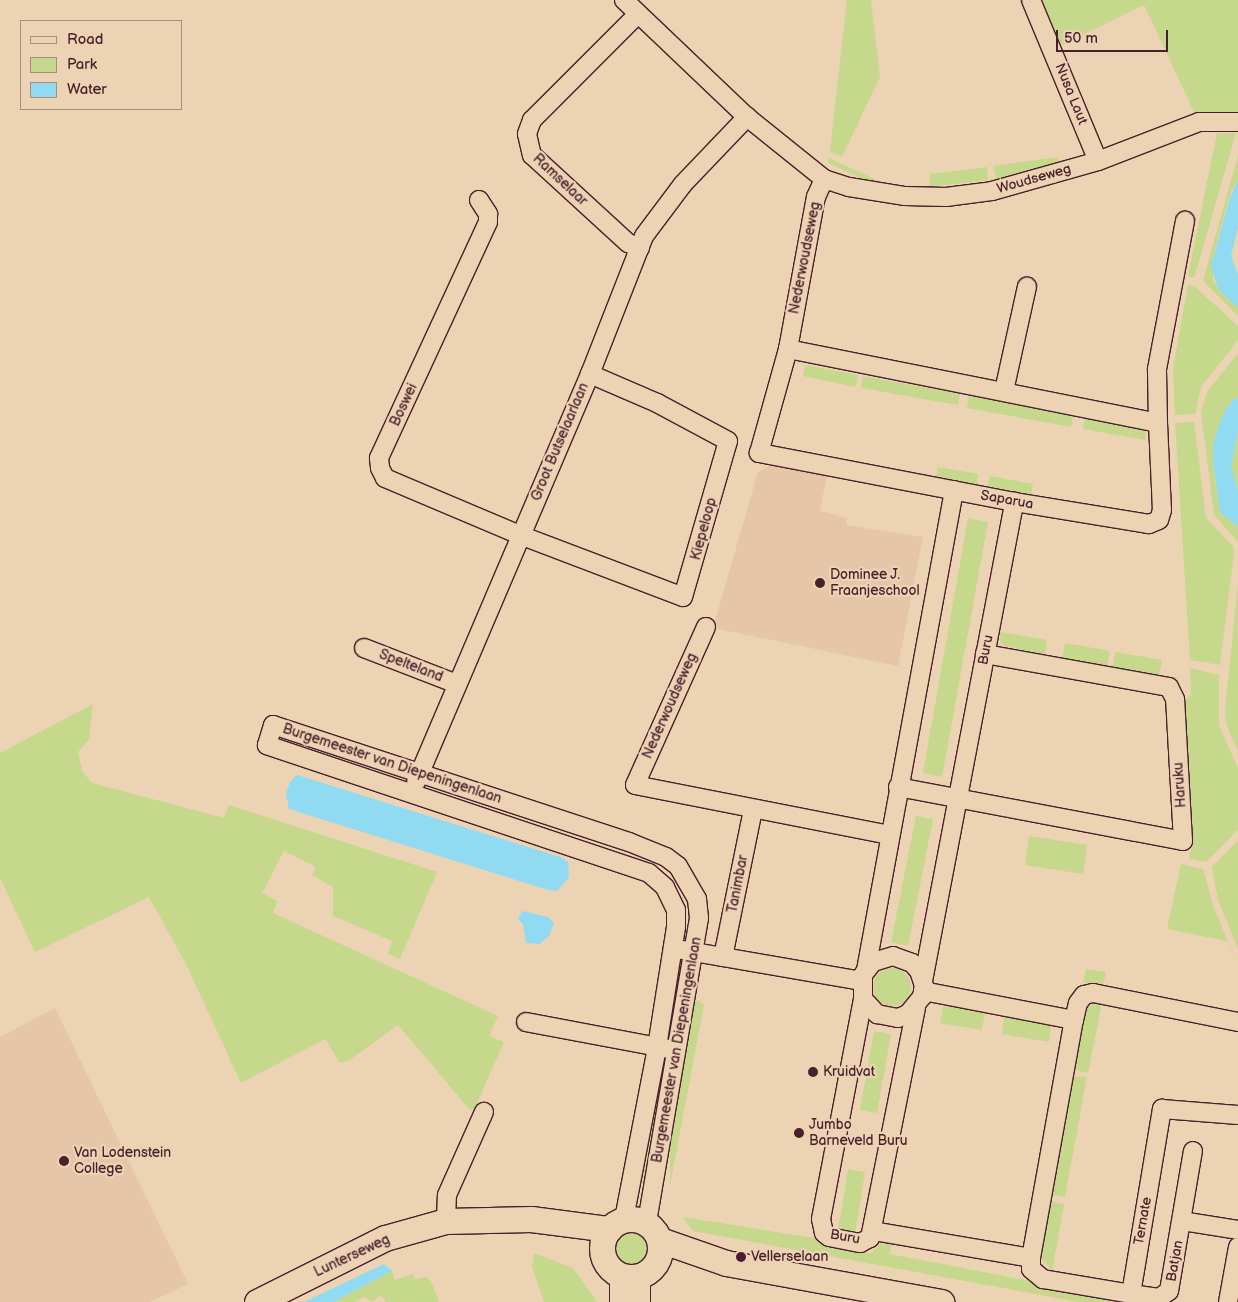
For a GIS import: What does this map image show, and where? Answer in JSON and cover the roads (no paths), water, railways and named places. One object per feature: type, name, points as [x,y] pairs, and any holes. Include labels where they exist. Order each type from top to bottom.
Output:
[{"type":"main road","name":"Lunterseweg","points":[[257,1302],[386,1238],[446,1221],[531,1219],[598,1230],[636,1246]]},
{"type":"main road","name":"Lunterseweg","points":[[510,1220],[602,1253],[604,1236],[700,1266],[726,1263],[940,1302]]},
{"type":"street","points":[[624,0],[747,117],[824,179]]},
{"type":"street","name":"Nusa Laut","points":[[1031,0],[1098,161]]},
{"type":"street","name":"Ramselaar","points":[[638,14],[532,120],[527,134],[532,155],[628,242],[640,248]]},
{"type":"street","name":"Groot Butselaarlaan","points":[[412,792],[590,374],[644,236],[683,184],[747,117]]},
{"type":"street","name":"Woudseweg","points":[[824,179],[849,187],[905,196],[946,197],[992,191],[1098,161],[1193,123],[1238,122]]},
{"type":"street","name":"Nederwoudseweg","points":[[759,453],[788,349],[816,197],[824,179]]},
{"type":"street","name":"Boswei","points":[[479,200],[488,214],[488,222],[379,458],[380,468],[385,478],[520,535]]},
{"type":"street","name":"Saparua","points":[[759,453],[1014,502],[1149,524],[1159,520],[1162,510],[1157,369],[1185,221]]},
{"type":"street","points":[[1004,391],[1027,286]]},
{"type":"street","points":[[788,349],[1158,423]]},
{"type":"street","name":"Kiepeloop","points":[[520,535],[683,597],[728,441],[657,403],[590,374]]},
{"type":"street","points":[[864,975],[882,958],[903,958],[919,971],[923,986],[916,1008],[898,1018],[887,1018],[873,1011],[863,999],[864,975],[954,490]]},
{"type":"street","name":"Buru","points":[[923,986],[956,799],[1014,502]]},
{"type":"street","name":"Nederwoudseweg","points":[[706,627],[635,785],[753,810]]},
{"type":"street","name":"Spelteland","points":[[364,648],[457,684]]},
{"type":"street","name":"Haruku","points":[[956,799],[1183,840],[1175,699],[1169,688],[985,654]]},
{"type":"street","name":"Burgemeester van Diepeningenlaan","points":[[273,725],[419,772],[666,857],[678,866],[697,899],[699,918],[677,1050],[636,1246],[658,1047],[676,910],[665,887],[649,873],[412,792],[267,745],[273,725]]},
{"type":"street","points":[[898,787],[956,799]]},
{"type":"street","points":[[753,810],[890,835]]},
{"type":"street","name":"Tanimbar","points":[[723,957],[753,810]]},
{"type":"street","points":[[672,948],[723,957],[864,975]]},
{"type":"street","points":[[923,986],[1074,1020]]},
{"type":"street","points":[[1131,1294],[1043,1279],[1031,1269],[1031,1258],[1078,1003],[1084,995],[1093,994],[1238,1022]]},
{"type":"street","name":"Buru","points":[[863,999],[821,1219],[821,1227],[829,1237],[866,1242],[873,1231],[916,1008]]},
{"type":"street","points":[[526,1022],[677,1050]]},
{"type":"street","name":"Ternate","points":[[1131,1294],[1162,1109],[1238,1115]]},
{"type":"street","points":[[446,1221],[447,1195],[484,1112]]},
{"type":"street","name":"Batjan","points":[[1131,1294],[1159,1298],[1169,1291],[1193,1151]]},
{"type":"street","name":"Batjan","points":[[1182,1221],[1238,1230]]},
{"type":"street","points":[[873,1231],[1031,1258]]},
{"type":"street","points":[[620,1302],[636,1246]]},
{"type":"street","points":[[636,1246],[639,1302]]},
{"type":"street","points":[[1228,1302],[1238,1247]]},
{"type":"water","points":[[1238,180],[1238,228],[1231,256],[1238,274],[1238,308],[1218,289],[1211,266],[1230,197]]},
{"type":"water","points":[[1238,396],[1238,432],[1231,466],[1238,491],[1238,527],[1220,512],[1213,462],[1213,445],[1219,424],[1227,407]]},
{"type":"water","points":[[297,775],[560,857],[568,862],[569,877],[557,891],[548,890],[289,809],[286,794],[290,782]]},
{"type":"water","points":[[522,911],[548,917],[554,923],[549,936],[540,944],[526,943],[523,924],[518,919]]},
{"type":"water","points":[[384,1264],[392,1271],[333,1302],[304,1302]]},
{"type":"place","name":"Dominee J. Fraanjeschool","points":[[820,583]]},
{"type":"place","name":"Kruidvat","points":[[813,1072]]},
{"type":"place","name":"Jumbo Barneveld Buru","points":[[799,1133]]},
{"type":"place","name":"Van Lodenstein College","points":[[64,1161]]},
{"type":"place","name":"Vellerselaan","points":[[741,1257]]}]
